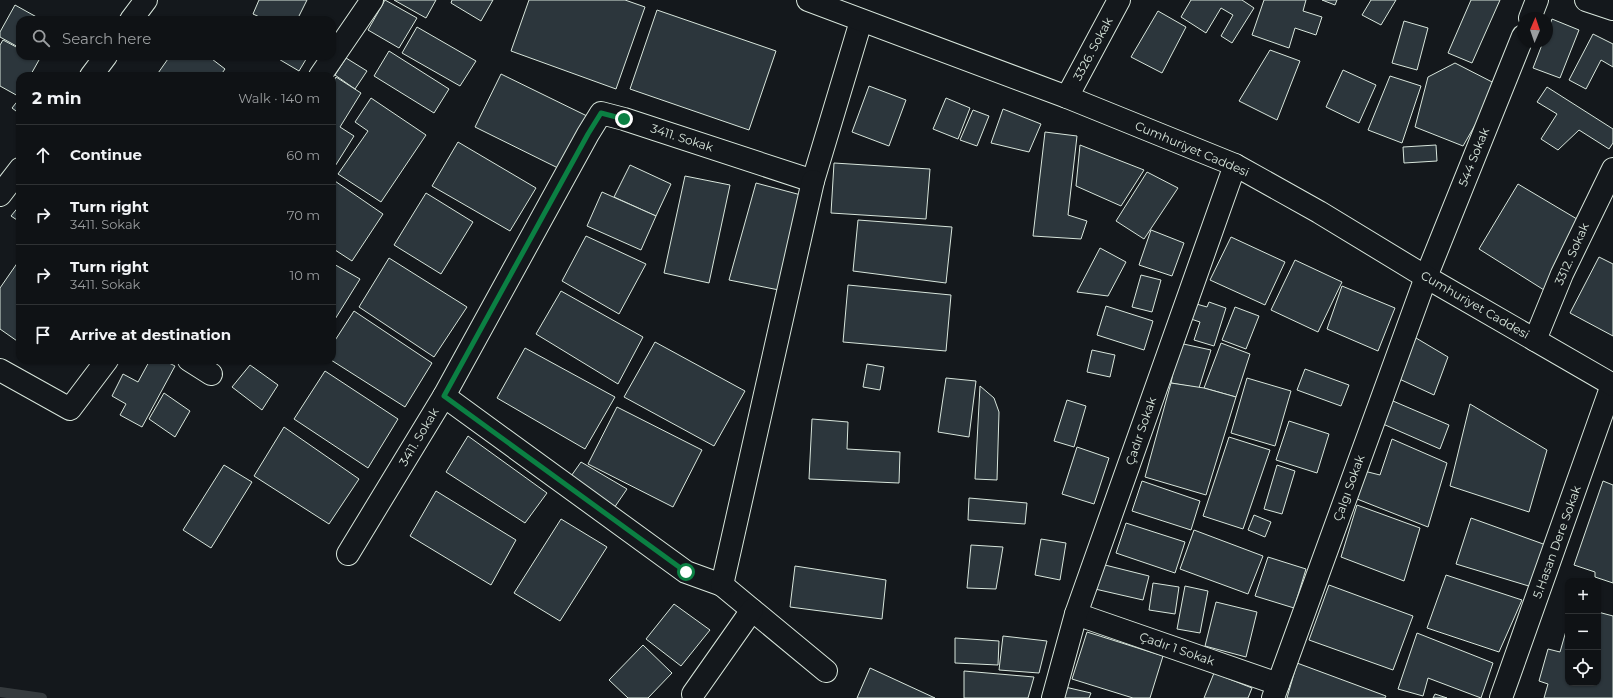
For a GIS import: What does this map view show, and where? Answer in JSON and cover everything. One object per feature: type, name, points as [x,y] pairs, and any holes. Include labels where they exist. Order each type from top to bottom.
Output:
[{"type":"street","points":[[135,16],[146,0]]},
{"type":"street","points":[[336,53],[372,0]]},
{"type":"street","name":"Cumhuriyet Caddesi","points":[[808,0],[1067,97],[1235,165],[1319,212],[1426,277],[1613,385]]},
{"type":"street","name":"3326. Sokak","points":[[1067,97],[1119,0]]},
{"type":"street","points":[[1532,12],[1537,0]]},
{"type":"street","points":[[1586,0],[1613,8]]},
{"type":"street","points":[[722,584],[813,181],[862,21]]},
{"type":"street","name":"544 Sokak","points":[[1426,277],[1518,48]]},
{"type":"street","points":[[94,72],[103,60]]},
{"type":"street","points":[[323,72],[331,60]]},
{"type":"street","name":"3411. Sokak","points":[[348,554],[444,396],[601,113],[624,119],[813,181]]},
{"type":"street","name":"Çadır Sokak","points":[[1053,698],[1076,614],[1235,165]]},
{"type":"street","name":"3312. Sokak","points":[[1535,340],[1566,267],[1613,169]]},
{"type":"street","points":[[0,195],[16,174]]},
{"type":"street","name":"Çalgı Sokak","points":[[1275,691],[1426,277]]},
{"type":"street","points":[[0,370],[70,409],[104,364]]},
{"type":"street","points":[[195,364],[211,374]]},
{"type":"street","name":"5.Hasan Dere Sokak","points":[[1501,698],[1613,385]]},
{"type":"street","points":[[444,396],[686,572],[722,584],[826,671]]},
{"type":"street","points":[[693,694],[752,610]]},
{"type":"street","name":"Çadır 1 Sokak","points":[[1076,614],[1275,691]]},
{"type":"building","points":[[259,0],[307,0],[299,16],[257,16],[253,14]]},
{"type":"building","points":[[385,0],[417,18],[399,48],[368,30]]},
{"type":"building","points":[[394,0],[436,0],[426,18]]},
{"type":"building","points":[[452,0],[493,0],[481,21],[451,3]]},
{"type":"building","points":[[529,0],[625,0],[645,7],[616,89],[511,51]]},
{"type":"building","points":[[1191,0],[1242,0],[1254,8],[1232,43],[1221,36],[1233,15],[1221,8],[1206,33],[1181,17]]},
{"type":"building","points":[[1264,0],[1306,0],[1303,11],[1322,17],[1316,35],[1295,28],[1289,48],[1252,35]]},
{"type":"building","points":[[1322,0],[1337,0],[1335,5]]},
{"type":"building","points":[[1371,0],[1396,0],[1381,25],[1362,15]]},
{"type":"building","points":[[1471,0],[1500,0],[1472,63],[1448,53]]},
{"type":"building","points":[[15,5],[35,16],[16,16],[16,46],[0,37],[0,32]]},
{"type":"building","points":[[657,10],[776,51],[749,130],[630,89]]},
{"type":"building","points":[[1158,11],[1186,27],[1162,73],[1131,57]]},
{"type":"building","points":[[1553,19],[1579,30],[1560,78],[1533,68],[1541,48],[1553,48]]},
{"type":"building","points":[[1404,21],[1428,28],[1417,70],[1392,63]]},
{"type":"building","points":[[417,27],[476,61],[460,86],[402,53]]},
{"type":"building","points":[[1593,34],[1613,44],[1613,67],[1601,60],[1586,89],[1569,80]]},
{"type":"building","points":[[3,40],[16,47],[16,60],[39,60],[32,72],[16,72],[16,95],[0,86],[0,45]]},
{"type":"building","points":[[1270,50],[1300,61],[1277,120],[1239,101]]},
{"type":"building","points":[[389,51],[449,89],[434,113],[374,76]]},
{"type":"building","points":[[346,58],[367,71],[355,89],[336,76]]},
{"type":"building","points":[[167,60],[213,60],[225,69],[223,72],[159,72]]},
{"type":"building","points":[[280,60],[306,60],[299,71]]},
{"type":"building","points":[[1455,63],[1498,85],[1463,146],[1415,127],[1428,77]]},
{"type":"building","points":[[1343,70],[1376,85],[1359,123],[1326,107]]},
{"type":"building","points":[[501,74],[587,116],[560,169],[475,127]]},
{"type":"building","points":[[1390,76],[1421,86],[1402,143],[1368,130]]},
{"type":"building","points":[[336,77],[361,93],[340,127],[354,136],[336,165]]},
{"type":"building","points":[[869,86],[906,100],[889,146],[852,132]]},
{"type":"building","points":[[1547,87],[1613,129],[1613,143],[1609,149],[1579,130],[1558,150],[1541,139],[1557,114],[1537,102]]},
{"type":"building","points":[[371,98],[426,135],[381,202],[338,174],[368,131],[355,122]]},
{"type":"building","points":[[946,98],[970,108],[958,139],[933,129]]},
{"type":"building","points":[[16,103],[16,111],[12,108]]},
{"type":"building","points":[[1003,109],[1041,124],[1029,152],[991,143]]},
{"type":"building","points":[[973,110],[989,116],[977,146],[960,140]]},
{"type":"building","points":[[1045,132],[1077,136],[1068,215],[1087,221],[1081,239],[1033,236]]},
{"type":"building","points":[[458,142],[536,188],[510,231],[432,186]]},
{"type":"building","points":[[1080,145],[1144,170],[1121,206],[1076,186]]},
{"type":"building","points":[[1436,145],[1437,161],[1404,163],[1403,147]]},
{"type":"building","points":[[834,163],[930,169],[926,219],[831,213]]},
{"type":"building","points":[[630,165],[671,184],[656,216],[614,197]]},
{"type":"building","points":[[1147,172],[1178,188],[1144,239],[1116,221]]},
{"type":"building","points":[[685,176],[730,185],[709,283],[664,273]]},
{"type":"building","points":[[336,182],[383,214],[352,261],[336,251]]},
{"type":"building","points":[[756,183],[801,195],[779,290],[729,280]]},
{"type":"building","points":[[1518,184],[1582,222],[1544,290],[1479,249]]},
{"type":"building","points":[[602,192],[656,216],[641,250],[587,226]]},
{"type":"building","points":[[426,193],[473,222],[441,274],[394,245]]},
{"type":"building","points":[[16,210],[16,219],[11,216]]},
{"type":"building","points":[[858,220],[952,227],[946,283],[853,271]]},
{"type":"building","points":[[1151,230],[1184,243],[1172,276],[1139,265]]},
{"type":"building","points":[[586,236],[646,264],[619,314],[562,281]]},
{"type":"building","points":[[1231,237],[1285,262],[1265,305],[1210,280]]},
{"type":"building","points":[[1100,248],[1126,262],[1108,296],[1077,292]]},
{"type":"building","points":[[1599,257],[1613,264],[1613,336],[1570,313]]},
{"type":"building","points":[[389,258],[467,307],[434,357],[359,307]]},
{"type":"building","points":[[1295,260],[1342,282],[1318,332],[1271,310]]},
{"type":"building","points":[[16,265],[16,340],[0,329],[0,288]]},
{"type":"building","points":[[336,265],[360,279],[336,318]]},
{"type":"building","points":[[1141,275],[1161,280],[1152,312],[1132,307]]},
{"type":"building","points":[[848,285],[951,295],[946,351],[843,342]]},
{"type":"building","points":[[1342,286],[1395,308],[1378,351],[1327,329]]},
{"type":"building","points":[[561,291],[643,337],[618,384],[536,334]]},
{"type":"building","points":[[1209,302],[1226,308],[1214,346],[1194,340],[1200,322],[1188,318],[1193,303],[1207,307]]},
{"type":"building","points":[[1106,306],[1153,321],[1144,350],[1097,335]]},
{"type":"building","points":[[1235,307],[1259,316],[1246,349],[1222,340]]},
{"type":"building","points":[[354,311],[432,363],[405,407],[336,363],[336,339]]},
{"type":"building","points":[[1411,335],[1448,357],[1434,395],[1395,377]]},
{"type":"building","points":[[655,342],[745,391],[714,446],[624,397]]},
{"type":"building","points":[[1179,343],[1211,350],[1199,388],[1171,383]]},
{"type":"building","points":[[1221,343],[1250,354],[1236,397],[1204,388]]},
{"type":"building","points":[[525,348],[615,397],[585,449],[497,398]]},
{"type":"building","points":[[1092,350],[1115,355],[1110,377],[1087,372]]},
{"type":"building","points":[[148,364],[171,364],[175,366],[142,427],[120,415],[126,404],[112,396],[123,374],[138,382]]},
{"type":"building","points":[[867,364],[884,367],[880,390],[863,387]]},
{"type":"building","points":[[250,365],[278,385],[262,410],[232,387]]},
{"type":"building","points":[[1305,369],[1349,385],[1341,406],[1297,390]]},
{"type":"building","points":[[325,371],[398,419],[368,468],[294,419]]},
{"type":"building","points":[[946,378],[976,381],[969,437],[938,432]]},
{"type":"building","points":[[1247,378],[1291,391],[1275,446],[1231,433]]},
{"type":"building","points":[[1171,383],[1204,388],[1236,397],[1206,495],[1145,477]]},
{"type":"building","points":[[980,386],[994,398],[999,412],[997,480],[975,479]]},
{"type":"building","points":[[164,393],[190,411],[175,437],[149,419]]},
{"type":"building","points":[[1067,400],[1086,406],[1074,447],[1054,441]]},
{"type":"building","points":[[1393,401],[1449,425],[1440,449],[1383,424]]},
{"type":"building","points":[[1470,404],[1547,450],[1529,512],[1450,486]]},
{"type":"building","points":[[617,407],[702,450],[673,507],[588,464]]},
{"type":"building","points":[[812,419],[848,422],[847,449],[900,452],[899,483],[809,479]]},
{"type":"building","points":[[1289,421],[1329,434],[1317,473],[1276,460]]},
{"type":"building","points":[[284,427],[359,479],[329,524],[254,476]]},
{"type":"building","points":[[468,436],[547,493],[525,523],[446,472]]},
{"type":"building","points":[[1229,437],[1270,450],[1243,529],[1203,516]]},
{"type":"building","points":[[1392,439],[1447,463],[1428,527],[1352,497],[1360,470],[1380,475]]},
{"type":"building","points":[[1077,447],[1109,458],[1094,504],[1062,494]]},
{"type":"building","points":[[581,462],[627,489],[612,511],[569,479]]},
{"type":"building","points":[[224,465],[252,482],[211,548],[183,530]]},
{"type":"building","points":[[1277,465],[1295,471],[1282,514],[1264,509]]},
{"type":"building","points":[[1142,481],[1200,501],[1191,530],[1132,511]]},
{"type":"building","points":[[1603,481],[1613,485],[1613,583],[1595,577],[1595,572],[1574,565]]},
{"type":"building","points":[[436,491],[516,540],[491,585],[410,536]]},
{"type":"building","points":[[969,498],[1027,503],[1025,524],[968,520]]},
{"type":"building","points":[[1357,505],[1420,528],[1404,581],[1341,557]]},
{"type":"building","points":[[1254,515],[1271,522],[1265,537],[1248,530]]},
{"type":"building","points":[[1471,518],[1546,545],[1532,587],[1456,564]]},
{"type":"building","points":[[561,519],[607,547],[560,621],[514,593]]},
{"type":"building","points":[[1126,523],[1185,542],[1175,573],[1116,553]]},
{"type":"building","points":[[1194,530],[1263,556],[1248,594],[1180,569]]},
{"type":"building","points":[[1041,539],[1066,543],[1060,580],[1035,575]]},
{"type":"building","points":[[971,545],[1003,547],[996,589],[967,588]]},
{"type":"building","points":[[1268,557],[1306,569],[1294,608],[1255,596]]},
{"type":"building","points":[[1101,564],[1149,576],[1143,600],[1095,589]]},
{"type":"building","points":[[795,566],[886,580],[882,619],[790,607]]},
{"type":"building","points":[[1446,575],[1522,600],[1499,652],[1427,628]]},
{"type":"building","points":[[1153,583],[1179,587],[1175,614],[1149,610]]},
{"type":"building","points":[[1329,585],[1413,616],[1393,670],[1309,640]]},
{"type":"building","points":[[1185,586],[1208,591],[1200,633],[1177,629]]},
{"type":"building","points":[[1216,602],[1257,612],[1246,657],[1205,646]]},
{"type":"building","points":[[674,604],[710,630],[681,666],[646,639]]},
{"type":"building","points":[[1601,613],[1613,616],[1613,698],[1544,698],[1548,684],[1539,681],[1548,649],[1560,652],[1565,634],[1565,686],[1601,686]]},
{"type":"building","points":[[1087,632],[1163,656],[1150,698],[1133,698],[1072,679]]},
{"type":"building","points":[[1417,633],[1493,663],[1481,698],[1428,678],[1423,696],[1398,689]]},
{"type":"building","points":[[1003,636],[1047,641],[1039,673],[999,670]]},
{"type":"building","points":[[955,638],[999,641],[998,665],[955,663]]},
{"type":"building","points":[[643,645],[672,673],[648,698],[628,698],[609,680]]},
{"type":"building","points":[[1297,663],[1386,696],[1385,698],[1287,698]]},
{"type":"building","points":[[870,668],[935,698],[857,698]]},
{"type":"building","points":[[964,671],[1034,677],[1028,698],[964,698]]},
{"type":"building","points":[[1214,673],[1252,688],[1248,698],[1204,698]]},
{"type":"building","points":[[1065,687],[1091,693],[1089,698],[1062,698]]},
{"type":"building","points":[[1435,694],[1447,698],[1433,698]]},
{"type":"waterway","points":[[0,692],[42,698]]},
{"type":"route","points":[[624,119],[601,113],[444,396],[686,572]]}]
